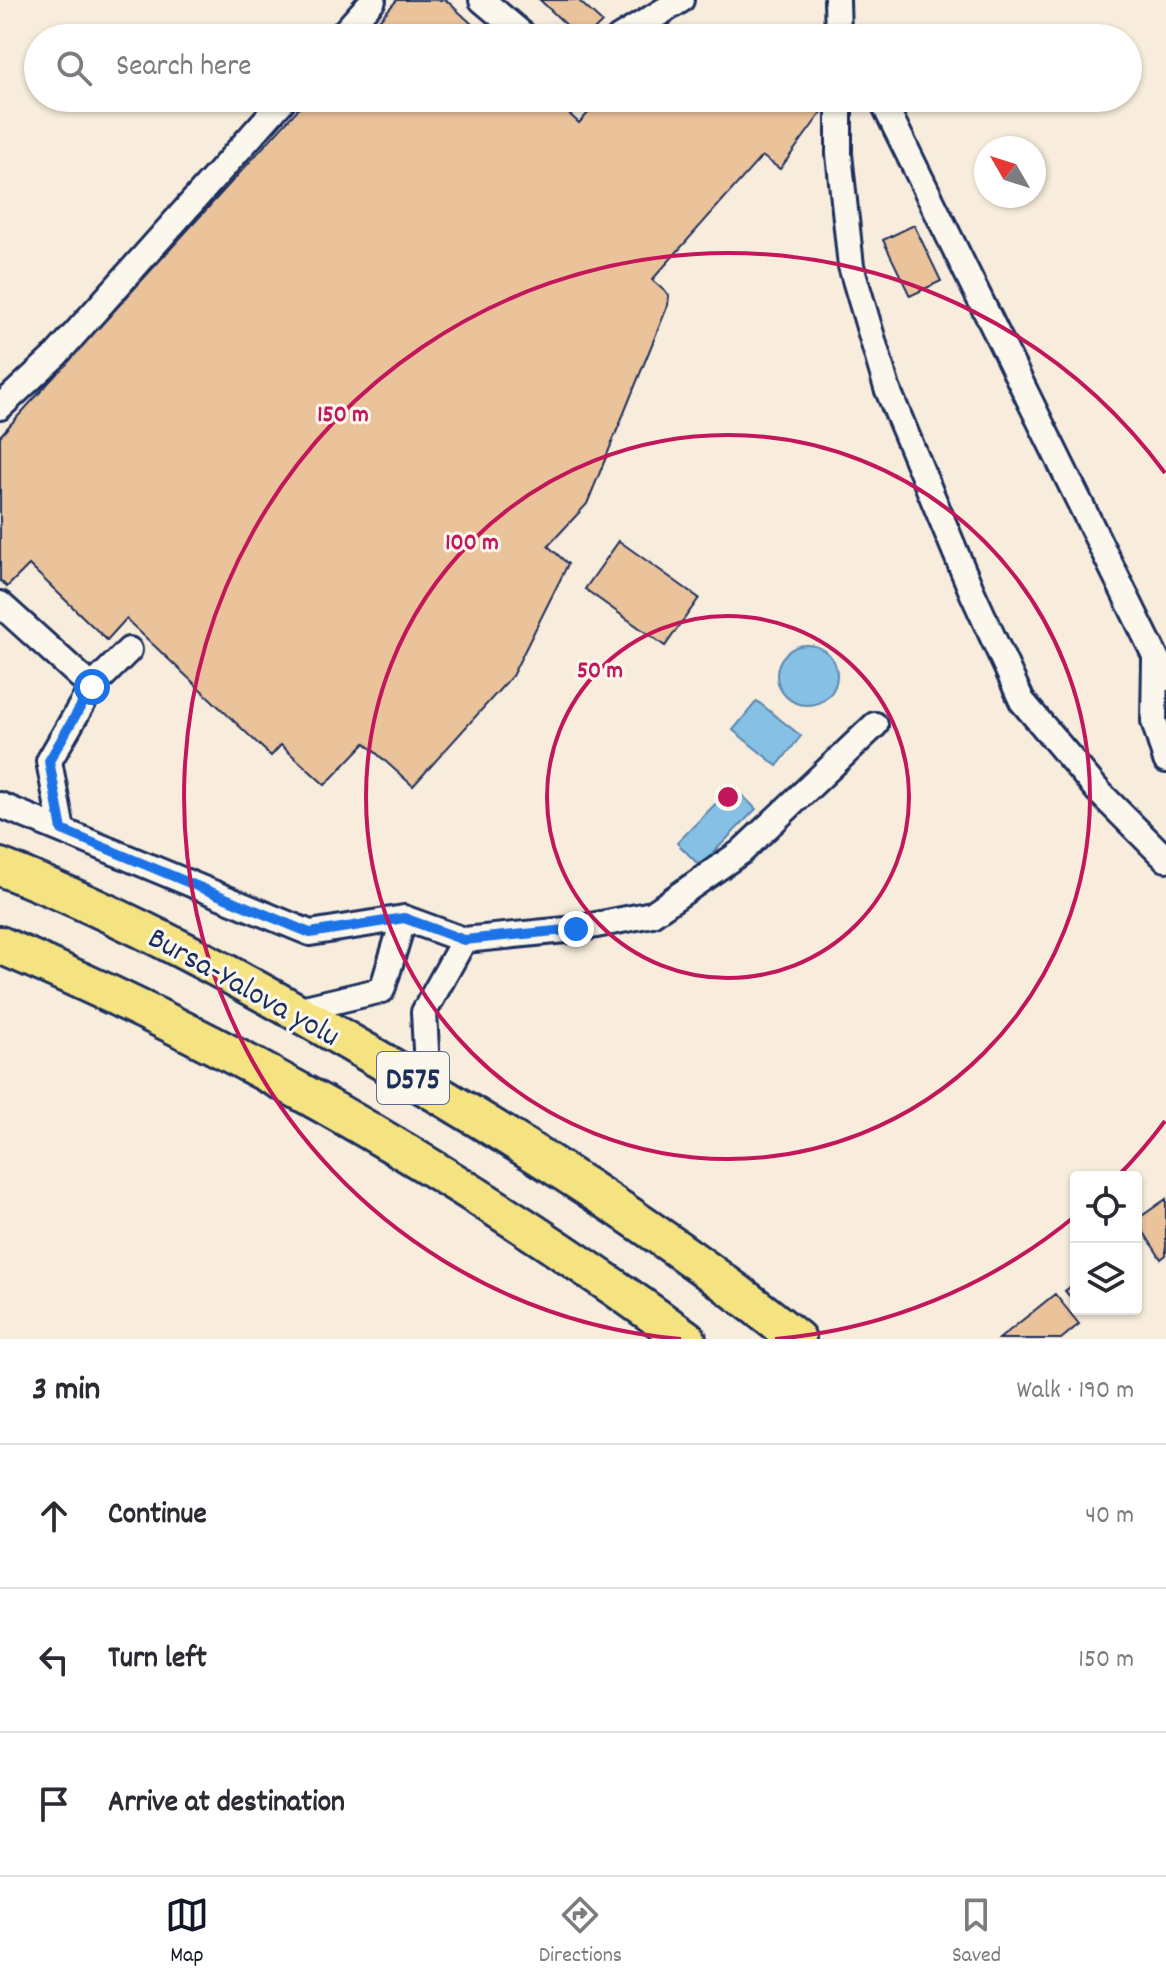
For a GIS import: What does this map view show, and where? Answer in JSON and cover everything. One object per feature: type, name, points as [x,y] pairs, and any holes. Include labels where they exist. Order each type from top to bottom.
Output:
[{"type":"highway","name":"Bursa-Yalova yolu","points":[[0,867],[68,893],[215,964],[428,1087],[720,1277],[797,1339]]},
{"type":"highway","name":"Bursa-Yalova yolu","points":[[0,945],[86,981],[344,1115],[602,1277],[687,1339]]},
{"type":"lane","points":[[352,24],[373,0]]},
{"type":"lane","points":[[482,0],[510,24]]},
{"type":"lane","points":[[642,24],[681,0]]},
{"type":"lane","points":[[838,5],[845,24]]},
{"type":"lane","points":[[0,407],[56,355],[273,112]]},
{"type":"lane","points":[[839,112],[839,154],[851,266],[887,388],[972,592],[1022,701],[1099,792],[1166,859]]},
{"type":"lane","points":[[888,112],[1166,678]]},
{"type":"lane","points":[[0,604],[92,687]]},
{"type":"lane","points":[[62,830],[49,761],[92,687],[129,650]]},
{"type":"lane","points":[[1155,656],[1154,721],[1166,760]]},
{"type":"lane","points":[[0,805],[310,933],[404,918],[464,940],[576,929],[652,914],[741,852],[875,725]]},
{"type":"lane","points":[[296,1010],[382,990],[404,918]]},
{"type":"lane","points":[[428,1087],[424,1012],[464,940]]},
{"type":"water","points":[[807,645],[819,647],[828,654],[835,663],[835,687],[828,696],[819,703],[807,705],[795,703],[786,696],[779,687],[777,675],[779,663],[786,654],[795,647]]},
{"type":"water","points":[[757,701],[801,736],[777,766],[733,730]]},
{"type":"water","points":[[733,786],[756,809],[700,866],[677,843]]},
{"type":"building","points":[[397,0],[446,0],[472,24],[376,24]]},
{"type":"building","points":[[540,0],[578,0],[602,22],[600,24],[565,24]]},
{"type":"building","points":[[295,112],[567,112],[579,123],[589,112],[822,112],[780,169],[762,156],[652,280],[669,295],[668,305],[587,504],[548,546],[568,564],[512,676],[413,786],[365,743],[325,785],[281,745],[271,756],[126,619],[107,640],[29,565],[7,587],[0,580],[0,436]]},
{"type":"building","points":[[914,225],[941,281],[910,296],[883,240]]},
{"type":"building","points":[[619,541],[699,598],[665,646],[585,589]]},
{"type":"building","points":[[1166,1199],[1166,1255],[1161,1259],[1142,1229],[1142,1216]]},
{"type":"building","points":[[1055,1294],[1079,1324],[1061,1339],[999,1339]]},
{"type":"route","points":[[92,687],[49,761],[62,830],[310,933],[404,918],[464,940],[576,929]]}]
